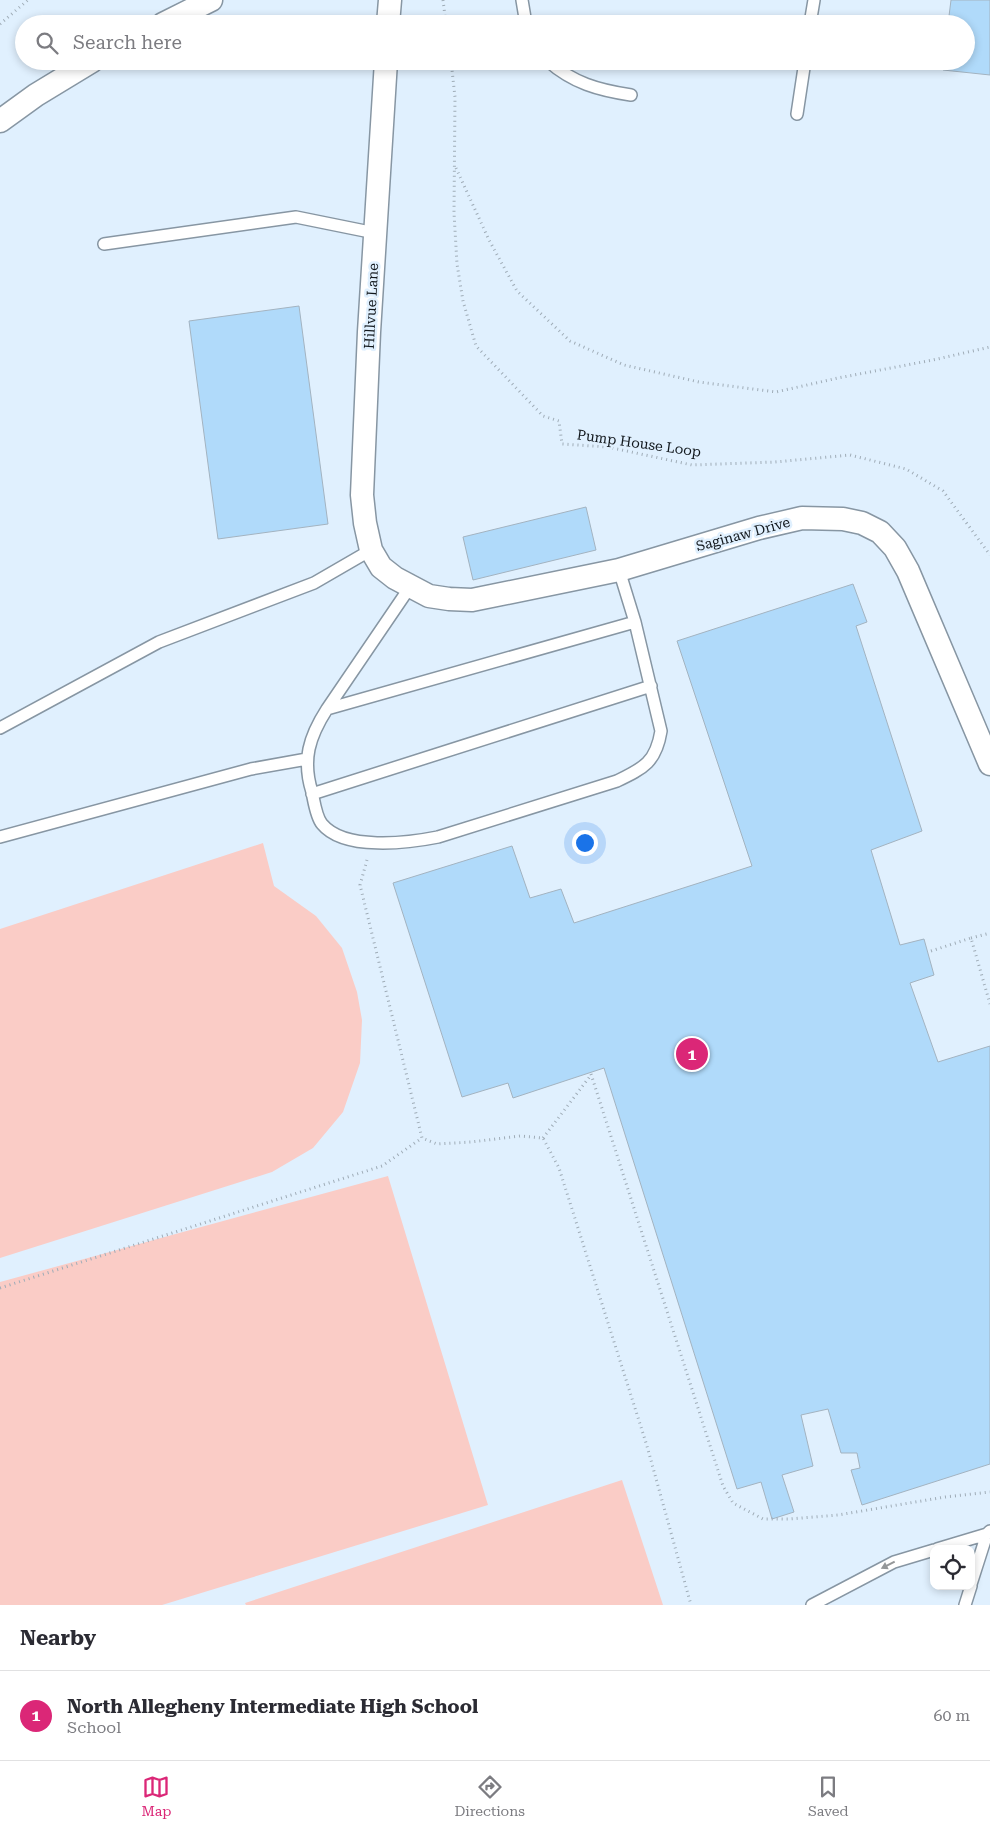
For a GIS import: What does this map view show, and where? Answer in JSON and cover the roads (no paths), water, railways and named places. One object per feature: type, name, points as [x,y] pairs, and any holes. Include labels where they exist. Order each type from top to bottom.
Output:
[{"type":"street","points":[[181,15],[211,0]]},
{"type":"street","points":[[389,15],[390,0]]},
{"type":"street","points":[[0,121],[78,70]]},
{"type":"street","name":"Hillvue Lane","points":[[371,550],[362,496],[369,332],[385,70]]},
{"type":"street","name":"Saginaw Drive","points":[[371,550],[381,567],[429,596],[449,600],[472,600],[619,570],[759,528],[802,518],[844,519],[862,523],[880,532],[895,548],[908,571],[990,764]]},
{"type":"lane","points":[[522,0],[524,15]]},
{"type":"lane","points":[[812,15],[814,0]]},
{"type":"lane","points":[[558,70],[578,82],[631,95]]},
{"type":"lane","points":[[797,114],[804,70]]},
{"type":"lane","points":[[104,244],[296,217],[375,233]]},
{"type":"lane","points":[[0,728],[159,642],[314,583],[371,550]]},
{"type":"lane","points":[[410,586],[327,709],[315,728],[310,742],[307,759],[308,780],[320,823],[331,833],[346,840],[371,843],[422,840],[438,836],[617,781],[636,772],[650,760],[658,748],[661,731],[635,622],[619,570]]},
{"type":"lane","points":[[327,709],[635,622]]},
{"type":"lane","points":[[312,794],[651,686]]},
{"type":"lane","points":[[0,837],[251,769],[307,759]]},
{"type":"lane","points":[[947,1545],[988,1532]]},
{"type":"lane","points":[[975,1573],[988,1532]]},
{"type":"lane","points":[[812,1605],[894,1562],[930,1551]]},
{"type":"lane","points":[[965,1605],[970,1590]]},
{"type":"place","name":"North Allegheny Intermediate High School","points":[[692,1054]]}]
